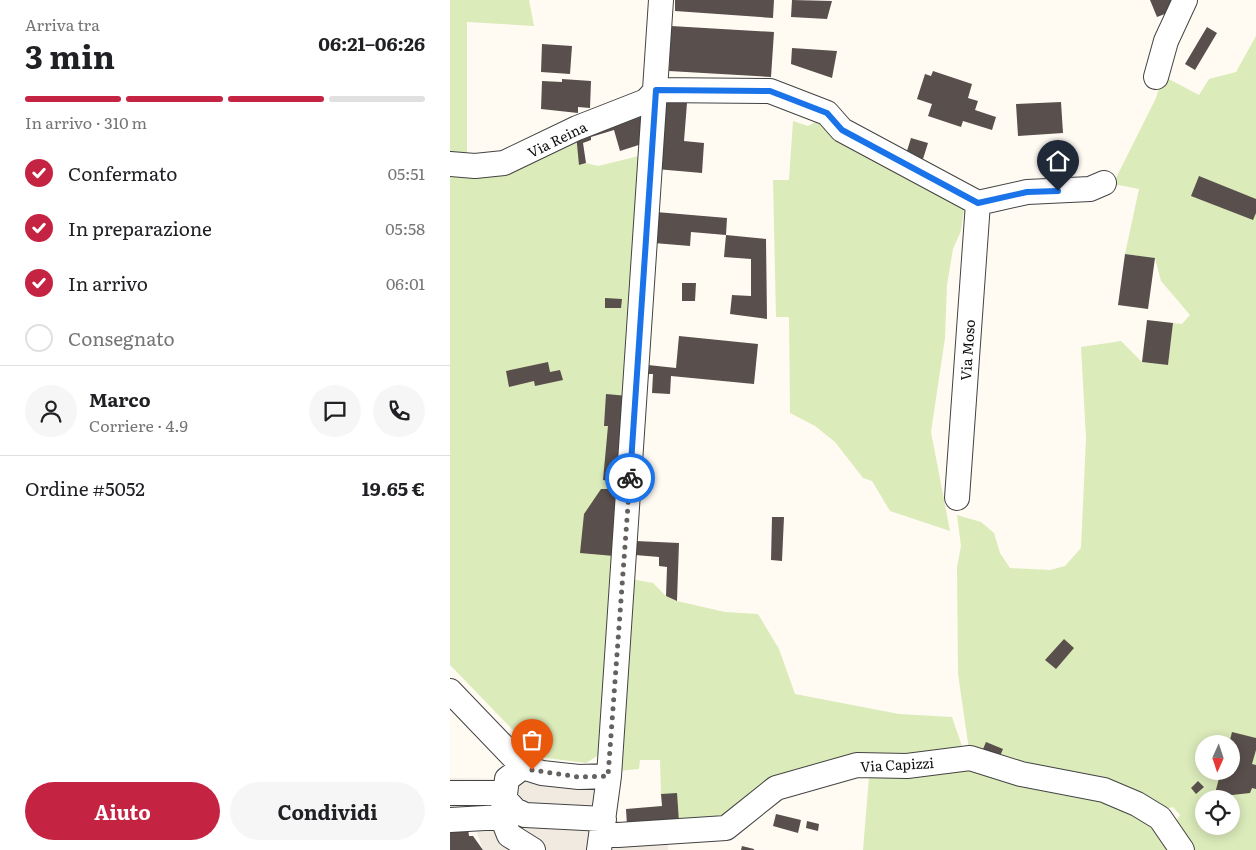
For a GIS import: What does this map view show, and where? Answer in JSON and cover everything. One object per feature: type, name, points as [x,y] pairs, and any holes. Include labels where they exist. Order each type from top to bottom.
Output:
[{"type":"street","points":[[602,834],[608,776],[662,0]]},
{"type":"street","points":[[1156,77],[1166,41],[1185,0]]},
{"type":"street","points":[[656,90],[770,91],[827,113],[842,130],[978,203],[1027,192],[1090,189],[1104,183]]},
{"type":"street","name":"Via Reina","points":[[450,164],[475,166],[504,163],[577,128],[646,100],[656,90]]},
{"type":"street","name":"Via Moso","points":[[957,498],[978,203]]},
{"type":"street","points":[[450,691],[523,767],[542,773],[579,777],[608,776]]},
{"type":"street","name":"Via Capizzi","points":[[503,803],[525,815],[602,834],[618,835],[726,828],[776,788],[858,765],[907,766],[970,758],[1021,774],[1104,790],[1137,804],[1160,818],[1182,850]]},
{"type":"street","points":[[523,767],[508,779],[503,803],[509,835],[532,850]]},
{"type":"street","points":[[450,793],[503,803]]},
{"type":"street","points":[[450,820],[503,803]]},
{"type":"green space","points":[[450,0],[529,0],[534,26],[467,22],[467,158],[450,158]]},
{"type":"green space","points":[[1256,36],[1256,850],[1190,850],[1173,825],[1180,815],[1173,807],[1159,811],[969,750],[958,674],[957,567],[961,546],[957,515],[981,522],[994,533],[1000,553],[1010,568],[1050,570],[1065,566],[1081,548],[1086,438],[1081,347],[1121,341],[1142,362],[1168,365],[1173,323],[1182,324],[1190,315],[1161,281],[1155,258],[1125,254],[1139,189],[1113,184],[1156,98],[1163,76],[1199,95],[1209,79],[1236,72]]},
{"type":"green space","points":[[793,121],[808,126],[817,121],[965,202],[961,231],[953,249],[947,285],[945,338],[931,432],[950,531],[890,511],[872,481],[863,478],[835,442],[815,426],[790,413],[789,317],[776,317],[773,180],[789,180]]},
{"type":"green space","points":[[576,134],[580,165],[586,163],[598,166],[643,155],[603,747],[597,756],[586,763],[539,757],[450,665],[450,169]]},
{"type":"green space","points":[[631,579],[653,583],[666,596],[677,601],[725,612],[758,614],[779,649],[795,694],[899,714],[952,717],[963,749],[961,755],[855,757],[726,818],[679,822],[661,794],[660,760],[640,760],[639,769],[618,771]]},
{"type":"green space","points":[[969,764],[1132,807],[1175,850],[863,850],[869,777]]},
{"type":"shaded area","points":[[609,776],[603,833],[668,832],[668,850],[483,850],[475,827],[450,831],[450,778],[507,779]]},
{"type":"building","points":[[675,0],[774,0],[773,18],[675,11]]},
{"type":"building","points":[[792,0],[832,1],[827,19],[791,17]]},
{"type":"building","points":[[1150,0],[1176,0],[1170,12],[1157,17]]},
{"type":"building","points":[[671,26],[774,32],[771,77],[669,71]]},
{"type":"building","points":[[1207,27],[1217,33],[1195,70],[1185,64]]},
{"type":"building","points":[[542,44],[572,46],[570,74],[541,72]]},
{"type":"building","points":[[792,48],[837,51],[832,78],[791,64]]},
{"type":"building","points":[[933,71],[972,84],[968,98],[978,101],[975,110],[996,117],[992,130],[963,121],[961,127],[928,116],[932,104],[917,99],[925,74],[931,76]]},
{"type":"building","points":[[562,79],[591,81],[590,108],[578,107],[578,113],[541,109],[542,81],[562,82]]},
{"type":"building","points":[[663,101],[687,103],[684,141],[704,143],[702,173],[656,169]]},
{"type":"building","points":[[1061,102],[1063,133],[1018,136],[1016,104]]},
{"type":"building","points":[[647,106],[645,143],[620,151],[614,130],[591,137],[591,140],[583,143],[586,163],[579,165],[576,134]]},
{"type":"building","points":[[911,138],[928,143],[923,159],[906,154]]},
{"type":"building","points":[[1199,176],[1256,199],[1256,213],[1253,220],[1191,196]]},
{"type":"building","points":[[656,212],[727,218],[726,235],[691,232],[690,246],[654,243]]},
{"type":"building","points":[[726,235],[766,239],[767,319],[730,314],[732,295],[751,296],[751,259],[724,257]]},
{"type":"building","points":[[1125,254],[1155,258],[1148,309],[1118,305]]},
{"type":"building","points":[[682,283],[696,283],[695,301],[682,301]]},
{"type":"building","points":[[605,298],[622,299],[621,308],[605,308]]},
{"type":"building","points":[[1147,320],[1173,323],[1168,365],[1142,362]]},
{"type":"building","points":[[679,336],[758,344],[754,384],[671,376],[670,394],[652,393],[653,374],[647,374],[648,365],[676,368]]},
{"type":"building","points":[[548,362],[550,372],[560,370],[563,380],[535,386],[534,381],[509,387],[506,371]]},
{"type":"building","points":[[606,394],[628,396],[614,556],[580,553],[584,514],[601,489],[608,489],[609,481],[603,480],[608,426],[604,426]]},
{"type":"building","points":[[772,517],[784,517],[782,561],[771,560]]},
{"type":"building","points":[[636,541],[679,543],[677,601],[666,596],[667,567],[659,566],[659,557],[635,555]]},
{"type":"building","points":[[1064,639],[1074,648],[1056,669],[1045,660]]},
{"type":"building","points":[[1232,732],[1256,738],[1256,750],[1252,764],[1256,765],[1256,789],[1252,788],[1250,793],[1240,794],[1240,790],[1216,790],[1219,780],[1240,780],[1240,735],[1231,735]]},
{"type":"building","points":[[986,742],[1003,749],[998,761],[981,754]]},
{"type":"building","points":[[1198,781],[1204,787],[1201,790],[1195,790],[1195,793],[1191,788]]},
{"type":"building","points":[[677,793],[679,822],[627,826],[626,809],[662,806],[661,794]]},
{"type":"building","points":[[776,814],[801,820],[798,833],[773,826]]},
{"type":"building","points":[[807,821],[819,824],[818,831],[806,828]]},
{"type":"building","points":[[468,828],[469,836],[473,836],[483,850],[450,850],[450,831]]},
{"type":"building","points":[[742,846],[754,849],[754,850],[741,850]]},
{"type":"way so far","points":[[532,770],[579,777],[608,776],[630,478]]},
{"type":"route","points":[[630,478],[656,90],[770,91],[827,113],[842,130],[978,203],[1027,192],[1058,191]]}]
